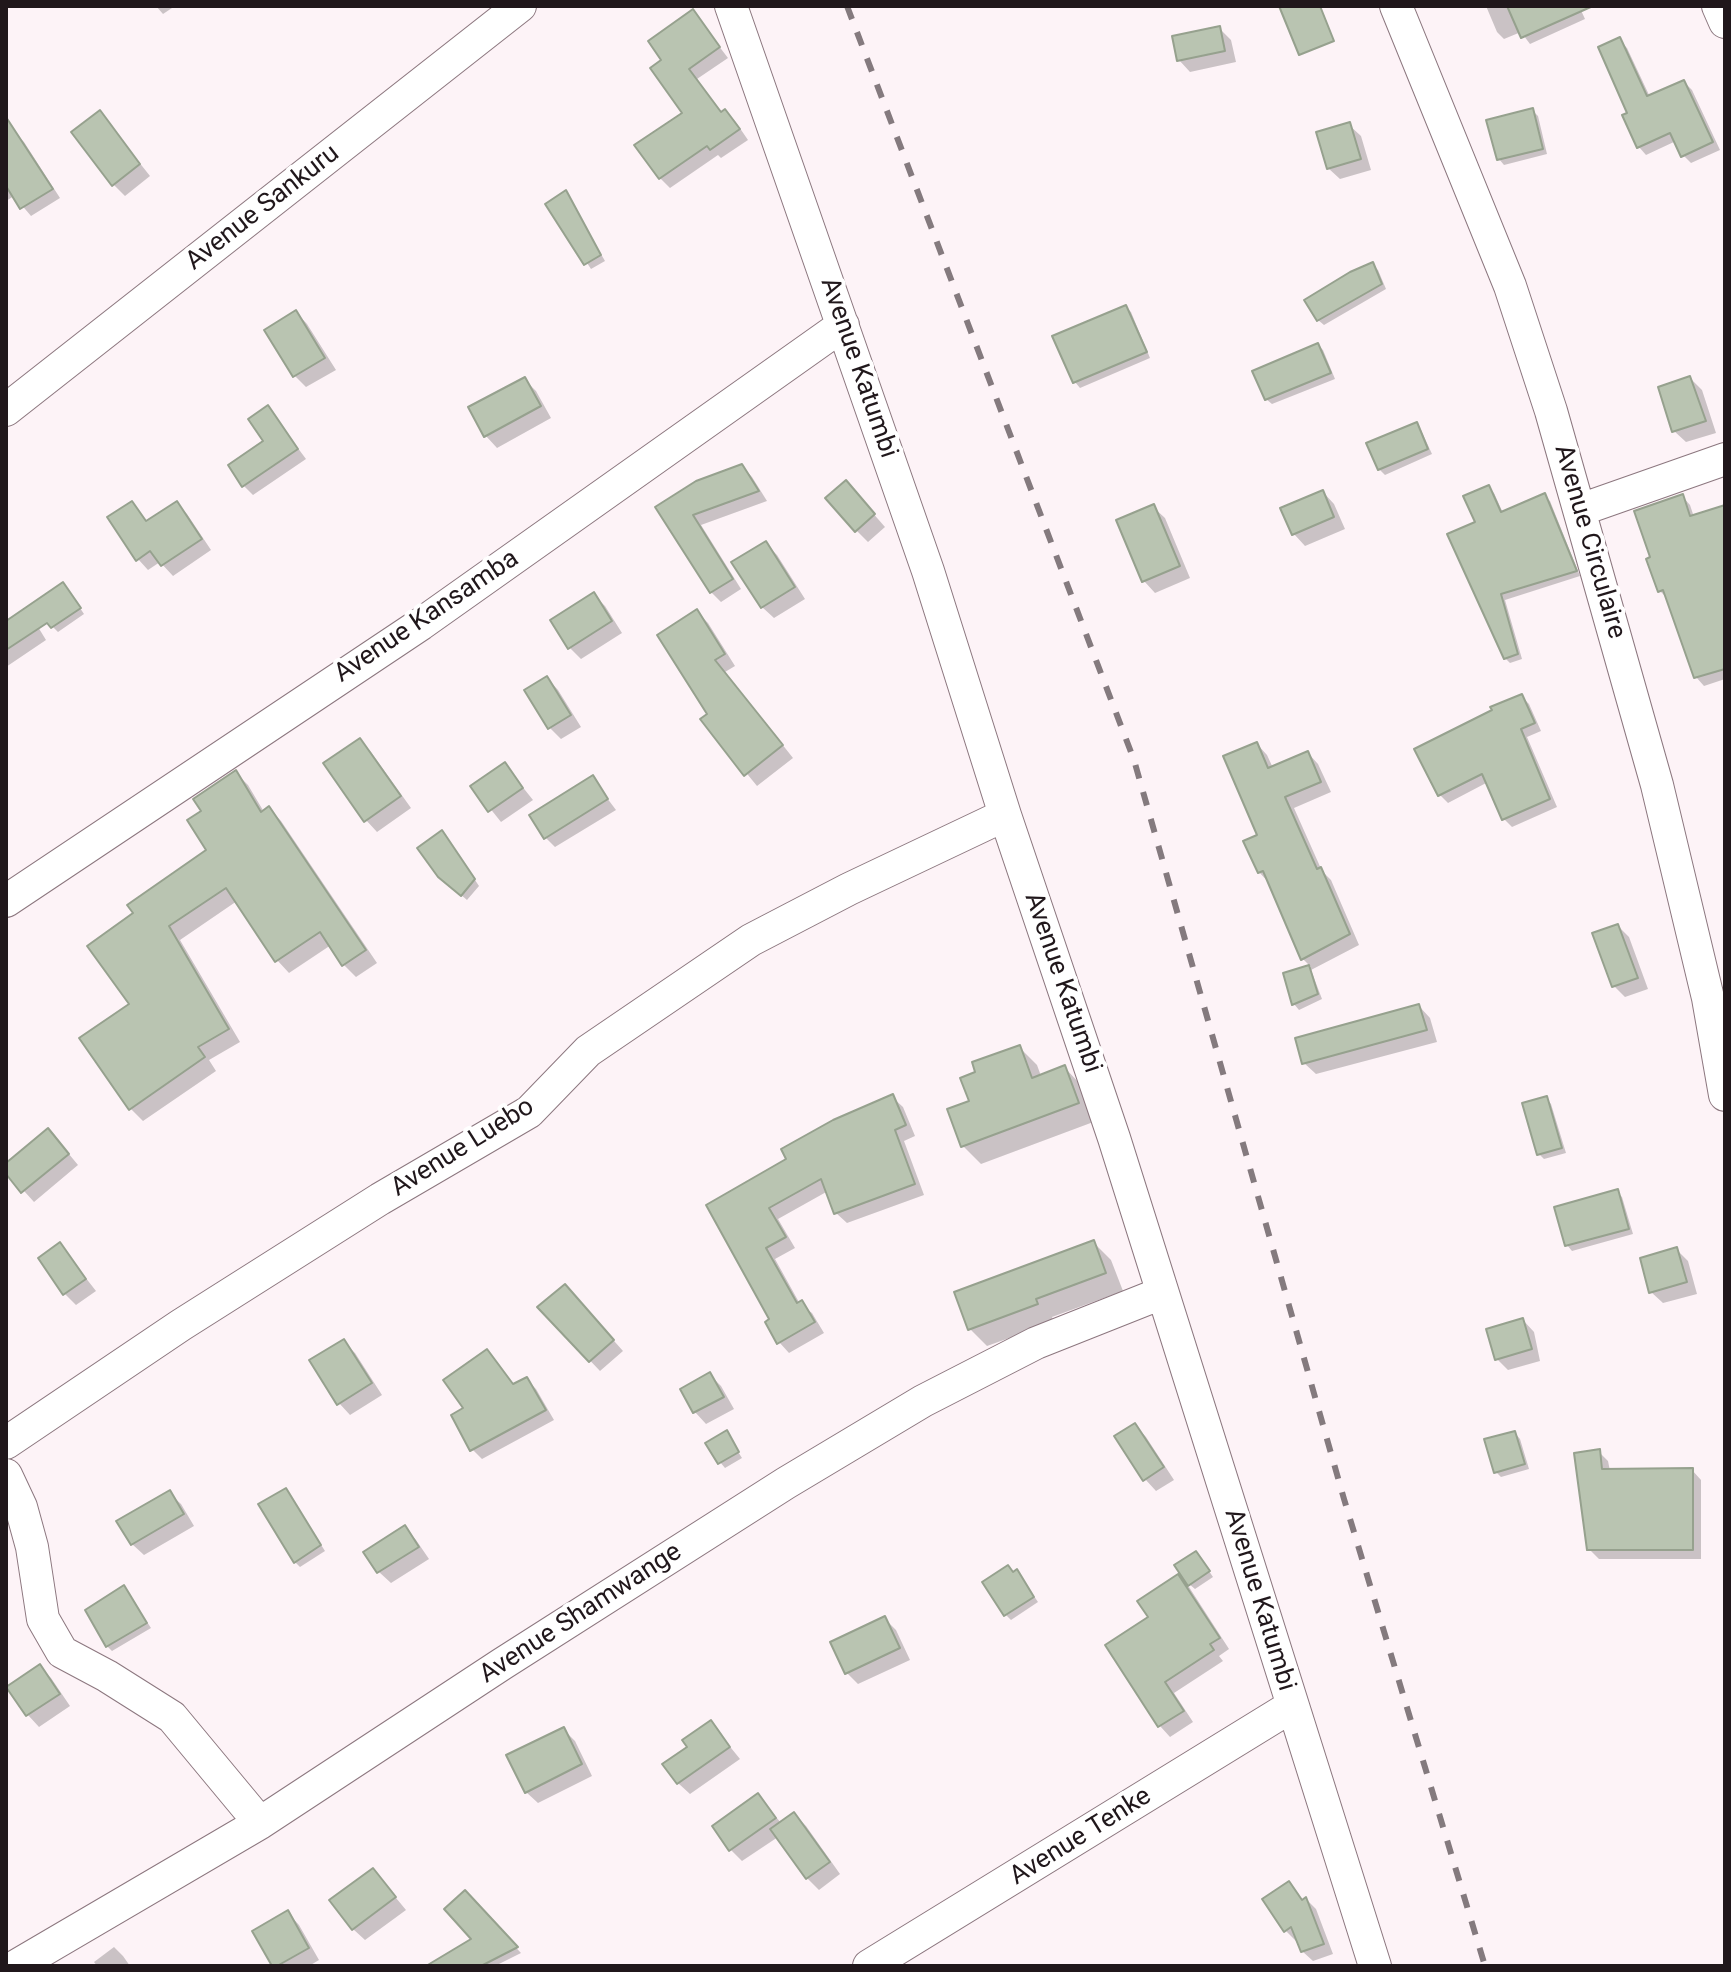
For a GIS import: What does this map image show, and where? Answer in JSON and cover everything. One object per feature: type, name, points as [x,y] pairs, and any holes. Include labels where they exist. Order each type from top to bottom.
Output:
[{"type":"street","name":"Avenue Sankuru","points":[[6,410],[520,6]]},
{"type":"street","name":"Avenue Katumbi","points":[[731,6],[928,571],[1005,815],[1058,968],[1375,1966]]},
{"type":"street","name":"Avenue Circulaire","points":[[1396,6],[1510,286],[1580,510],[1657,785],[1708,998],[1725,1095]]},
{"type":"street","points":[[1718,6],[1725,22]]},
{"type":"street","name":"Avenue Kansamba","points":[[6,901],[421,624],[843,325]]},
{"type":"street","points":[[1580,510],[1725,459]]},
{"type":"street","name":"Avenue Luebo","points":[[6,1443],[181,1325],[380,1199],[529,1112],[588,1051],[751,940],[849,889],[1005,815]]},
{"type":"street","name":"Avenue Shamwange","points":[[16,1966],[260,1823],[709,1532],[923,1401],[1036,1343],[1162,1293]]},
{"type":"street","points":[[6,1475],[21,1507],[28,1533],[43,1619],[62,1652],[172,1717],[260,1823]]},
{"type":"street","name":"Avenue Tenke","points":[[869,1966],[1292,1706]]},
{"type":"building","points":[[1279,6],[1320,6],[1334,41],[1299,55]]},
{"type":"building","points":[[1507,6],[1593,6],[1521,38]]},
{"type":"building","points":[[693,9],[720,47],[689,69],[721,112],[725,109],[740,129],[710,150],[707,146],[659,179],[634,145],[682,113],[650,68],[661,60],[648,41]]},
{"type":"building","points":[[1220,26],[1225,51],[1177,61],[1172,36]]},
{"type":"building","points":[[1620,37],[1647,96],[1684,80],[1713,142],[1681,157],[1670,133],[1637,148],[1622,115],[1627,113],[1598,47]]},
{"type":"building","points":[[1533,108],[1543,149],[1497,160],[1486,120]]},
{"type":"building","points":[[100,110],[140,164],[112,186],[71,132]]},
{"type":"building","points":[[6,117],[53,189],[20,209],[6,186]]},
{"type":"building","points":[[1350,122],[1361,159],[1327,169],[1316,132]]},
{"type":"building","points":[[566,190],[601,255],[584,265],[545,204]]},
{"type":"building","points":[[1373,262],[1382,284],[1317,321],[1304,300]]},
{"type":"building","points":[[1126,305],[1147,352],[1073,383],[1052,336]]},
{"type":"building","points":[[296,310],[325,358],[293,377],[264,330]]},
{"type":"building","points":[[1318,343],[1331,373],[1265,400],[1252,371]]},
{"type":"building","points":[[1690,376],[1706,421],[1672,432],[1658,387]]},
{"type":"building","points":[[525,377],[541,406],[484,437],[468,407]]},
{"type":"building","points":[[268,405],[298,449],[242,487],[228,465],[263,441],[248,419]]},
{"type":"building","points":[[1417,422],[1428,449],[1378,470],[1366,443]]},
{"type":"building","points":[[742,464],[759,491],[693,515],[733,579],[710,593],[655,507],[696,481]]},
{"type":"building","points":[[846,480],[875,514],[855,532],[825,498]]},
{"type":"building","points":[[1489,485],[1501,512],[1545,493],[1577,571],[1501,594],[1518,654],[1504,659],[1447,534],[1475,522],[1463,496]]},
{"type":"building","points":[[1323,490],[1334,517],[1292,535],[1280,508]]},
{"type":"building","points":[[1683,494],[1690,516],[1725,505],[1725,669],[1694,678],[1663,590],[1658,592],[1646,559],[1650,557],[1634,511]]},
{"type":"building","points":[[132,501],[146,521],[177,501],[202,539],[161,566],[150,551],[136,561],[107,517]]},
{"type":"building","points":[[1154,504],[1180,566],[1142,582],[1116,520]]},
{"type":"building","points":[[766,541],[795,587],[761,608],[731,562]]},
{"type":"building","points":[[63,582],[81,608],[51,628],[47,623],[6,650],[6,621]]},
{"type":"building","points":[[594,592],[612,621],[568,649],[550,620]]},
{"type":"building","points":[[697,609],[725,654],[715,660],[783,745],[744,776],[700,719],[707,714],[657,635]]},
{"type":"building","points":[[547,676],[571,715],[548,729],[524,690]]},
{"type":"building","points":[[1522,694],[1535,723],[1521,729],[1550,799],[1502,820],[1482,774],[1438,796],[1414,749],[1492,710],[1490,707]]},
{"type":"building","points":[[360,738],[401,796],[364,822],[323,763]]},
{"type":"building","points":[[1257,742],[1268,768],[1308,751],[1321,782],[1285,797],[1317,869],[1321,867],[1350,934],[1301,960],[1263,871],[1258,873],[1243,841],[1257,835],[1223,756]]},
{"type":"building","points":[[505,762],[523,788],[488,812],[470,786]]},
{"type":"building","points":[[236,770],[261,812],[269,806],[366,950],[342,966],[320,932],[275,962],[226,888],[169,926],[229,1029],[198,1047],[205,1057],[129,1110],[79,1038],[129,1004],[87,946],[133,913],[127,905],[206,850],[187,820],[201,811],[193,799]]},
{"type":"building","points":[[593,775],[608,799],[544,839],[529,815]]},
{"type":"building","points":[[442,830],[475,879],[461,896],[438,877],[417,848]]},
{"type":"building","points":[[1618,924],[1638,978],[1612,987],[1592,933]]},
{"type":"building","points":[[1309,965],[1318,994],[1292,1005],[1283,973]]},
{"type":"building","points":[[1419,1004],[1427,1030],[1302,1064],[1295,1038]]},
{"type":"building","points":[[1020,1045],[1032,1078],[1065,1065],[1079,1103],[961,1147],[947,1109],[969,1101],[960,1078],[975,1072],[972,1062]]},
{"type":"building","points":[[893,1094],[906,1125],[895,1130],[915,1184],[834,1214],[821,1179],[769,1208],[786,1237],[766,1248],[797,1303],[802,1300],[815,1322],[777,1344],[765,1322],[769,1319],[706,1205],[786,1159],[781,1149],[833,1120]]},
{"type":"building","points":[[1547,1096],[1562,1148],[1537,1155],[1522,1103]]},
{"type":"building","points":[[48,1128],[69,1154],[21,1193],[6,1174],[6,1163]]},
{"type":"building","points":[[1618,1189],[1629,1229],[1565,1246],[1554,1207]]},
{"type":"building","points":[[1094,1240],[1106,1273],[1036,1299],[1038,1304],[968,1330],[954,1292]]},
{"type":"building","points":[[60,1242],[86,1279],[63,1295],[38,1258]]},
{"type":"building","points":[[1677,1247],[1687,1282],[1649,1293],[1640,1258]]},
{"type":"building","points":[[565,1284],[614,1340],[589,1362],[537,1307]]},
{"type":"building","points":[[1523,1318],[1532,1349],[1495,1360],[1486,1329]]},
{"type":"building","points":[[344,1339],[372,1383],[337,1405],[309,1360]]},
{"type":"building","points":[[487,1349],[513,1384],[527,1377],[546,1410],[470,1451],[451,1415],[463,1408],[443,1380]]},
{"type":"building","points":[[710,1372],[724,1397],[693,1413],[680,1389]]},
{"type":"building","points":[[1135,1423],[1164,1467],[1143,1481],[1114,1436]]},
{"type":"building","points":[[727,1430],[739,1452],[718,1464],[705,1443]]},
{"type":"building","points":[[1515,1431],[1525,1464],[1494,1473],[1484,1439]]},
{"type":"building","points":[[1600,1449],[1602,1469],[1693,1468],[1693,1550],[1587,1550],[1574,1453]]},
{"type":"building","points":[[286,1488],[321,1545],[294,1563],[258,1504]]},
{"type":"building","points":[[170,1490],[184,1514],[131,1545],[116,1521]]},
{"type":"building","points":[[405,1525],[419,1547],[377,1573],[363,1552]]},
{"type":"building","points":[[1196,1551],[1210,1571],[1188,1586],[1174,1565]]},
{"type":"building","points":[[1008,1565],[1013,1572],[1017,1569],[1034,1597],[1004,1616],[982,1582]]},
{"type":"building","points":[[1178,1574],[1220,1638],[1210,1644],[1214,1650],[1165,1682],[1184,1711],[1158,1727],[1105,1645],[1148,1617],[1137,1601]]},
{"type":"building","points":[[124,1585],[147,1623],[106,1647],[85,1610]]},
{"type":"building","points":[[885,1616],[900,1648],[845,1674],[830,1642]]},
{"type":"building","points":[[40,1664],[60,1694],[26,1716],[6,1687]]},
{"type":"building","points":[[711,1720],[730,1747],[677,1784],[662,1764],[687,1747],[682,1740]]},
{"type":"building","points":[[564,1727],[582,1764],[525,1793],[506,1755]]},
{"type":"building","points":[[758,1793],[776,1818],[729,1851],[712,1826]]},
{"type":"building","points":[[794,1812],[830,1862],[806,1879],[770,1829]]},
{"type":"building","points":[[373,1868],[396,1897],[352,1930],[329,1900]]},
{"type":"building","points":[[1289,1881],[1302,1900],[1306,1897],[1324,1944],[1301,1952],[1291,1927],[1284,1932],[1262,1899]]},
{"type":"building","points":[[465,1890],[518,1947],[481,1966],[426,1966],[471,1939],[444,1909]]},
{"type":"building","points":[[288,1910],[309,1948],[272,1966],[252,1931]]},
{"type":"railway","points":[[847,6],[1134,760],[1344,1499],[1485,1966]]}]
